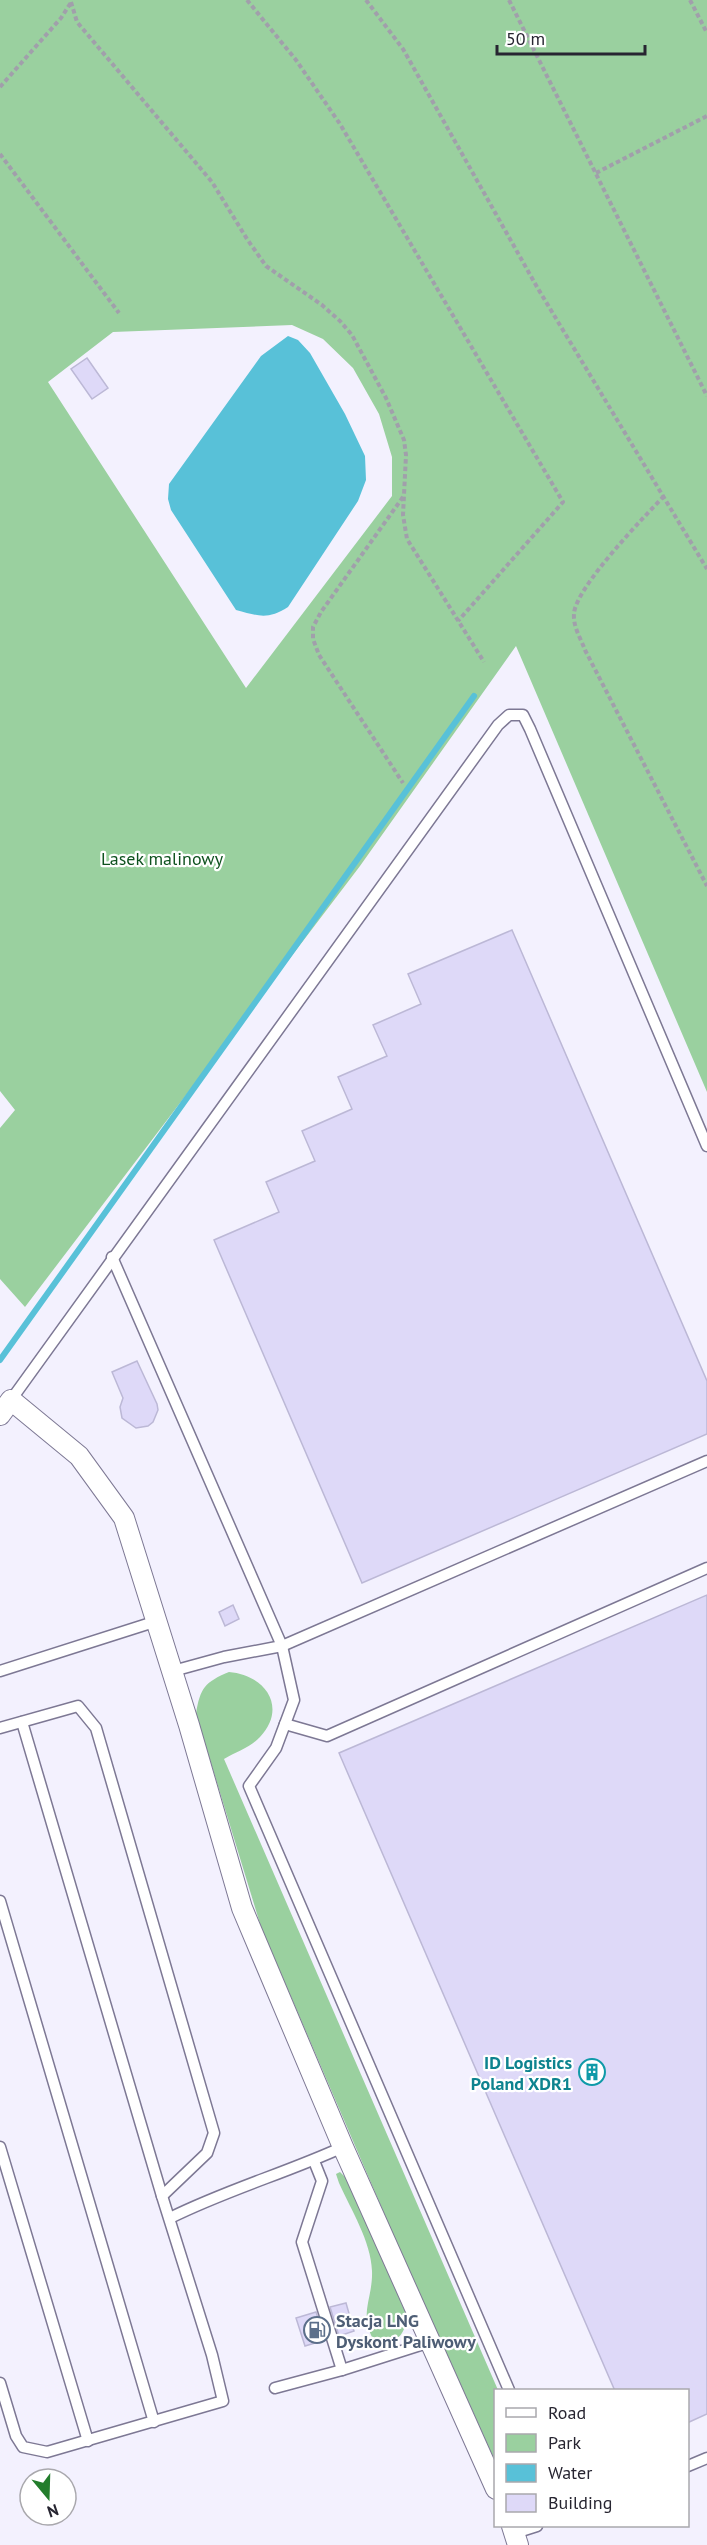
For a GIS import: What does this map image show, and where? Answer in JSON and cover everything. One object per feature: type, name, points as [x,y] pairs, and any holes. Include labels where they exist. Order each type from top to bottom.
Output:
[{"type":"street","points":[[5,1407],[79,1456],[124,1518],[173,1671],[242,1908],[343,2147],[494,2486]]},
{"type":"lane","points":[[5,1407],[498,725],[509,716],[523,715],[530,729],[707,1146]]},
{"type":"lane","points":[[112,1257],[282,1646],[294,1700],[276,1748],[249,1786],[508,2389]]},
{"type":"lane","points":[[173,1671],[224,1657],[282,1646],[707,1461]]},
{"type":"lane","points":[[285,1724],[327,1736],[707,1568]]},
{"type":"lane","points":[[0,1671],[157,1621]]},
{"type":"lane","points":[[0,1728],[78,1706],[96,1728],[214,2133],[207,2153],[162,2196]]},
{"type":"lane","points":[[0,2383],[16,2436],[23,2447],[47,2452],[223,2401],[212,2355],[162,2196],[21,1722]]},
{"type":"lane","points":[[0,1900],[154,2422]]},
{"type":"lane","points":[[0,2147],[88,2441]]},
{"type":"lane","points":[[170,2218],[210,2198],[314,2161],[343,2147]]},
{"type":"lane","points":[[314,2161],[322,2181],[302,2242],[342,2370]]},
{"type":"lane","points":[[275,2388],[342,2370],[430,2342]]},
{"type":"lane","points":[[689,2465],[707,2458]]},
{"type":"lane","points":[[515,2534],[534,2527]]},
{"type":"path","points":[[247,0],[296,60],[340,124],[563,502],[458,621]]},
{"type":"path","points":[[366,0],[404,49],[537,286],[707,570]]},
{"type":"path","points":[[510,0],[707,396]]},
{"type":"path","points":[[690,0],[707,33]]},
{"type":"path","points":[[72,1],[77,22],[212,182],[266,266],[322,305],[352,335],[386,398],[404,440],[406,455],[403,515],[407,539],[484,662]]},
{"type":"path","points":[[0,87],[61,18],[72,1]]},
{"type":"path","points":[[596,173],[707,116]]},
{"type":"path","points":[[0,154],[119,313]]},
{"type":"path","points":[[404,496],[321,612],[313,627],[313,639],[332,677],[404,783]]},
{"type":"path","points":[[664,496],[621,542],[576,601],[574,615],[576,629],[585,650],[707,886]]},
{"type":"green space","name":"Lasek malinowy","points":[[0,0],[707,0],[707,1092],[516,646],[360,866],[25,1307],[0,1279],[0,1128],[15,1110],[0,1091]],"holes":[[[292,325],[323,339],[353,368],[379,414],[392,457],[392,496],[246,688],[48,382],[113,332]]]},
{"type":"green space","points":[[229,1672],[242,1674],[262,1686],[272,1704],[272,1715],[268,1726],[260,1737],[248,1747],[224,1759],[498,2389],[494,2389],[494,2459],[390,2227],[261,1927],[196,1714],[202,1692],[214,1679]]},
{"type":"green space","points":[[340,2172],[348,2180],[407,2316],[404,2330],[393,2340],[373,2339],[369,2330],[367,2313],[372,2281],[371,2260],[364,2237],[339,2183],[336,2174]]},
{"type":"water","points":[[288,336],[298,340],[310,353],[345,414],[365,456],[366,480],[358,501],[288,607],[275,614],[257,615],[236,610],[171,510],[168,499],[169,484],[261,356]]},
{"type":"building","points":[[87,358],[108,388],[92,399],[71,369]]},
{"type":"building","points":[[512,930],[707,1381],[707,1434],[362,1583],[214,1240],[279,1212],[266,1182],[315,1161],[302,1131],[352,1109],[338,1077],[387,1056],[373,1025],[421,1004],[408,974]]},
{"type":"building","points":[[137,1361],[158,1410],[153,1422],[148,1426],[136,1428],[122,1418],[120,1407],[123,1398],[112,1372]]},
{"type":"building","name":"ID Logistics Poland XDR1","points":[[707,1595],[707,2414],[689,2422],[689,2389],[614,2389],[339,1753]]},
{"type":"building","points":[[233,1605],[239,1619],[225,1626],[219,1612]]},
{"type":"building","points":[[346,2303],[354,2331],[339,2336],[330,2307]]},
{"type":"building","points":[[316,2312],[325,2340],[305,2346],[296,2318]]},
{"type":"waterway","points":[[0,1360],[474,696]]},
{"type":"place","name":"ID Logistics Poland XDR1","points":[[592,2072]]},
{"type":"place","name":"Stacja LNG Dyskont Paliwowy","points":[[317,2330]]}]
